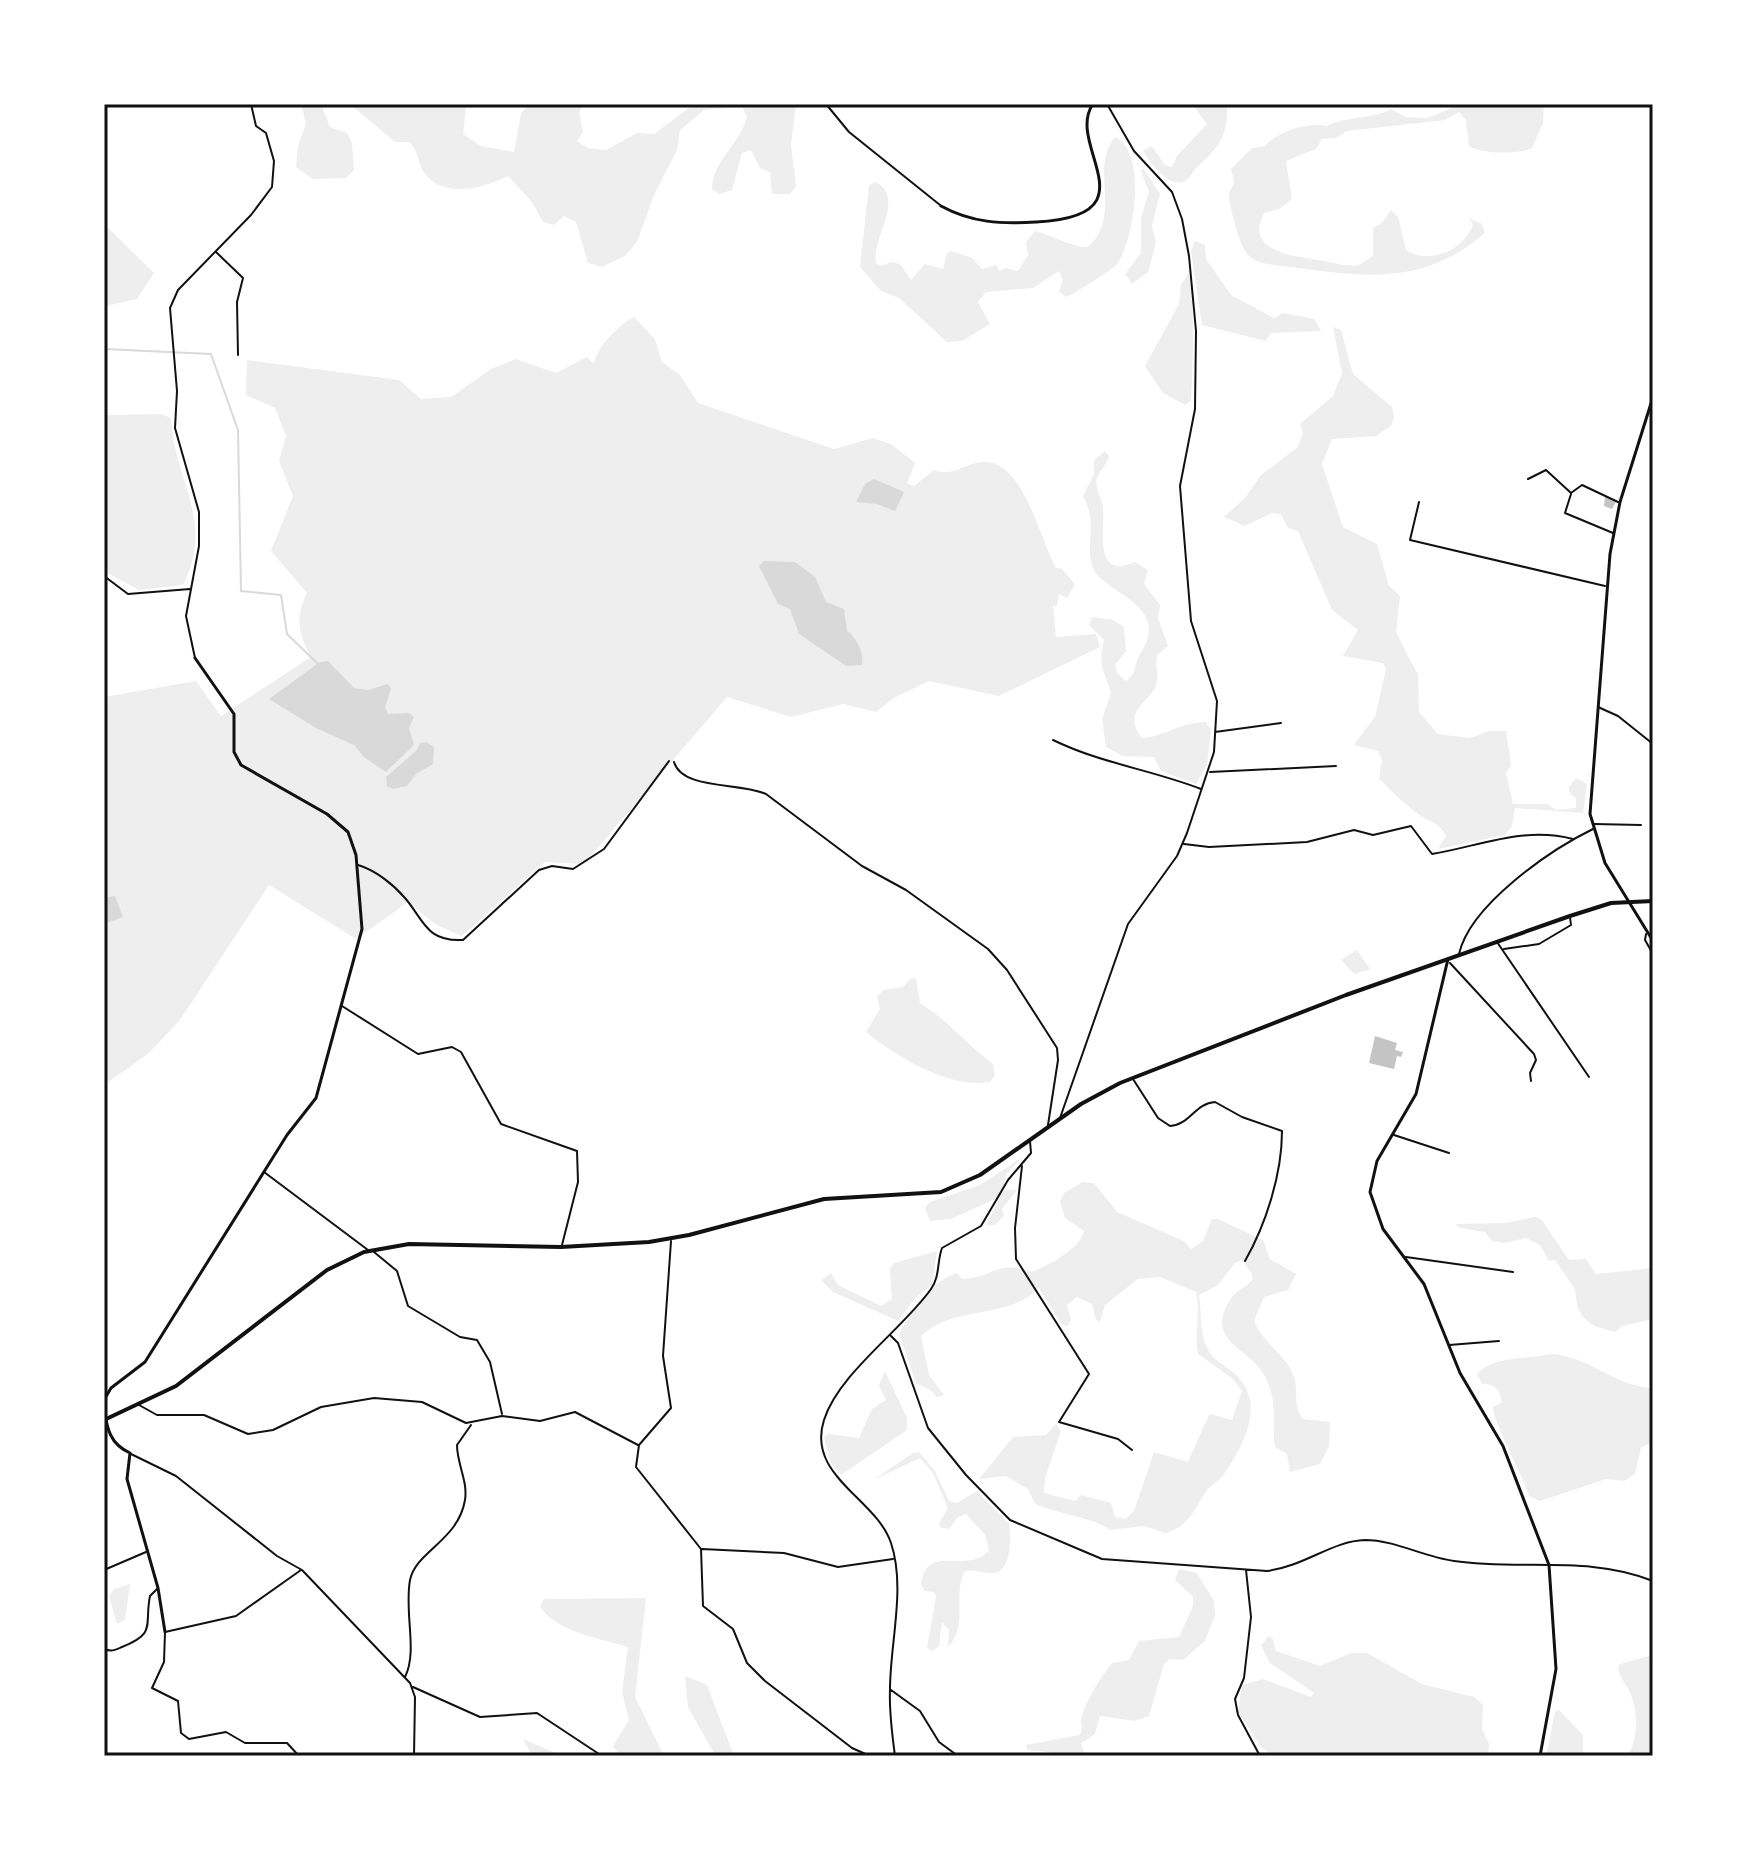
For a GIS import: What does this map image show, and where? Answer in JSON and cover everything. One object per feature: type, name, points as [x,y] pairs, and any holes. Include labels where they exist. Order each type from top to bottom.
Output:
[{"type":"main road","points":[[105,1420],[193,1374],[327,1270],[371,1251],[409,1244],[561,1247],[671,1239],[824,1199],[928,1194],[957,1187],[1100,1092],[1133,1078],[1336,998],[1570,916],[1625,901],[1653,901]]},
{"type":"street","points":[[104,1400],[111,1388],[145,1362],[264,1172],[316,1098],[362,929],[352,839],[344,826],[237,760],[234,714],[195,658],[186,616],[199,546],[199,512],[175,428],[177,391],[169,318],[173,297],[268,196],[275,179],[266,133],[256,126],[251,104]]},
{"type":"street","points":[[826,104],[849,132],[941,206],[999,224],[1065,221],[1081,214],[1093,203],[1100,182],[1087,123],[1093,104]]},
{"type":"street","points":[[1059,1119],[1128,924],[1183,843],[1209,772],[1215,732],[1214,687],[1189,608],[1180,486],[1195,409],[1196,331],[1189,256],[1182,219],[1172,192],[1134,151],[1107,104]]},
{"type":"street","points":[[216,251],[243,278],[237,302],[238,355]]},
{"type":"street","points":[[1653,397],[1613,533],[1597,707],[1592,827],[1605,863],[1625,901],[1653,941]]},
{"type":"street","points":[[1528,479],[1546,470],[1571,493]]},
{"type":"street","points":[[1613,533],[1565,513],[1571,493],[1582,485],[1620,502]]},
{"type":"street","points":[[1419,502],[1410,540],[1606,586]]},
{"type":"street","points":[[104,576],[128,594],[191,589]]},
{"type":"street","points":[[1597,707],[1618,716],[1653,744]]},
{"type":"street","points":[[1215,732],[1281,723]]},
{"type":"street","points":[[1053,740],[1082,754],[1165,775],[1202,790]]},
{"type":"street","points":[[357,865],[369,868],[397,890],[427,930],[463,940],[539,870],[552,866],[573,869],[604,849],[669,761]]},
{"type":"street","points":[[674,762],[682,777],[691,781],[750,787],[766,794],[862,866],[906,890],[1000,960],[1057,1048],[1057,1069],[1047,1129]]},
{"type":"street","points":[[1209,772],[1336,766]]},
{"type":"street","points":[[1459,955],[1463,943],[1493,900],[1535,864],[1592,827],[1641,825]]},
{"type":"street","points":[[1183,843],[1210,847],[1307,842],[1354,830],[1373,835],[1411,826],[1432,854],[1514,835],[1544,834],[1573,839]]},
{"type":"street","points":[[1503,949],[1544,941],[1571,925],[1570,916]]},
{"type":"street","points":[[1646,934],[1645,940],[1653,954]]},
{"type":"street","points":[[1497,941],[1589,1077]]},
{"type":"street","points":[[1448,960],[1535,1056],[1529,1075],[1531,1081]]},
{"type":"street","points":[[1448,960],[1416,1094],[1374,1169],[1370,1192],[1383,1229],[1424,1284],[1447,1345],[1509,1459],[1549,1565],[1556,1669],[1540,1756]]},
{"type":"street","points":[[342,1006],[418,1054],[452,1047],[461,1052],[470,1062],[479,1091],[501,1124],[577,1151],[578,1182],[561,1247]]},
{"type":"street","points":[[1133,1078],[1158,1118],[1170,1126],[1184,1123],[1202,1105],[1215,1102],[1242,1117],[1282,1131],[1277,1171],[1258,1235],[1245,1261]]},
{"type":"street","points":[[1394,1135],[1449,1153]]},
{"type":"street","points":[[895,1756],[890,1689],[894,1558],[883,1529],[832,1471],[824,1456],[821,1439],[830,1405],[933,1286],[942,1248],[981,1226],[1032,1150],[1030,1141]]},
{"type":"street","points":[[1022,1164],[1015,1228],[1016,1259],[1089,1374],[1059,1422],[1118,1439],[1132,1450]]},
{"type":"street","points":[[264,1172],[371,1251],[383,1256],[397,1271],[408,1306],[460,1337],[477,1340],[490,1362],[502,1416]]},
{"type":"street","points":[[671,1239],[663,1356],[671,1408],[639,1445],[636,1467],[701,1549],[703,1606],[733,1629],[751,1668],[841,1740],[870,1756]]},
{"type":"street","points":[[1404,1257],[1513,1272]]},
{"type":"street","points":[[891,1336],[898,1343],[928,1428],[983,1495],[1010,1520],[1102,1559],[1246,1569],[1290,1568],[1331,1548],[1363,1540],[1456,1562],[1609,1567],[1653,1581]]},
{"type":"street","points":[[1447,1345],[1499,1341]]},
{"type":"street","points":[[138,1404],[157,1415],[204,1415],[248,1434],[273,1430],[321,1407],[374,1398],[422,1402],[461,1423],[472,1424],[502,1416],[532,1422],[569,1412],[581,1413],[639,1445]]},
{"type":"street","points":[[104,1408],[113,1441],[176,1476],[277,1556],[302,1570],[405,1677],[415,1697],[414,1756]]},
{"type":"street","points":[[405,1677],[412,1654],[407,1623],[410,1579],[416,1568],[460,1520],[466,1485],[457,1445],[472,1424]]},
{"type":"street","points":[[130,1453],[127,1479],[158,1588],[165,1632],[164,1662],[152,1688],[180,1704],[180,1725],[184,1737],[193,1740],[226,1732],[245,1743],[287,1743],[299,1756]]},
{"type":"street","points":[[701,1549],[784,1553],[838,1567],[894,1558]]},
{"type":"street","points":[[104,1570],[147,1552]]},
{"type":"street","points":[[1246,1569],[1251,1617],[1244,1678],[1235,1699],[1238,1715],[1260,1756]]},
{"type":"street","points":[[165,1632],[236,1616],[302,1570]]},
{"type":"street","points":[[104,1649],[111,1651],[142,1637],[149,1625],[150,1596],[158,1588]]},
{"type":"street","points":[[412,1687],[480,1717],[537,1713],[602,1756]]},
{"type":"street","points":[[890,1689],[920,1711],[939,1742],[958,1756]]},
{"type":"shaded area","points":[[301,104],[321,104],[330,127],[347,133],[352,143],[354,170],[346,178],[313,179],[296,167],[298,146],[306,124]]},
{"type":"shaded area","points":[[350,104],[462,104],[466,107],[463,134],[481,146],[514,152],[521,114],[528,104],[584,104],[579,112],[583,132],[577,141],[587,148],[606,150],[637,133],[654,134],[694,104],[796,104],[791,145],[796,186],[790,194],[772,194],[770,172],[760,168],[751,150],[742,153],[732,190],[719,194],[712,189],[717,169],[739,136],[747,116],[742,107],[704,110],[680,130],[677,150],[654,195],[637,242],[625,256],[602,267],[588,263],[576,222],[564,216],[554,225],[543,222],[532,202],[508,176],[474,188],[439,185],[422,169],[409,142],[395,142]]},
{"type":"shaded area","points":[[1192,104],[1234,104],[1227,109],[1226,127],[1216,148],[1188,179],[1174,182],[1162,174],[1143,151],[1152,146],[1165,165],[1172,167],[1177,156],[1207,124]]},
{"type":"shaded area","points":[[1457,104],[1544,104],[1543,123],[1532,148],[1510,153],[1482,151],[1469,146],[1466,120],[1459,112],[1445,120],[1347,131],[1336,138],[1322,139],[1316,149],[1286,161],[1292,199],[1279,209],[1264,213],[1260,236],[1266,244],[1285,253],[1357,266],[1373,256],[1373,228],[1382,223],[1391,210],[1398,217],[1406,250],[1425,256],[1444,253],[1462,242],[1473,225],[1469,218],[1482,224],[1485,233],[1462,250],[1416,270],[1368,275],[1272,265],[1253,259],[1245,251],[1229,196],[1234,181],[1231,169],[1252,148],[1265,146],[1285,132],[1302,127],[1327,126],[1391,109],[1406,117],[1427,118]]},
{"type":"shaded area","points":[[1115,137],[1125,146],[1132,160],[1135,177],[1133,217],[1128,236],[1117,264],[1070,295],[1066,297],[1059,292],[1063,280],[1059,271],[1033,288],[986,292],[978,302],[990,324],[962,341],[947,342],[899,298],[881,291],[860,267],[869,185],[876,182],[884,189],[888,208],[876,263],[881,266],[891,262],[900,264],[911,280],[925,264],[943,269],[947,253],[951,251],[972,258],[982,269],[997,265],[999,271],[1006,268],[1018,271],[1028,255],[1026,242],[1035,231],[1088,247],[1098,235],[1103,221],[1105,162]]},
{"type":"shaded area","points":[[1143,168],[1160,194],[1152,226],[1156,243],[1148,272],[1132,284],[1125,274],[1141,253],[1141,218],[1149,192],[1141,171]]},
{"type":"shaded area","points":[[104,224],[154,273],[137,299],[106,306]]},
{"type":"shaded area","points":[[1195,241],[1205,245],[1206,259],[1231,295],[1274,318],[1283,313],[1314,319],[1321,331],[1271,333],[1266,341],[1202,325],[1191,251]]},
{"type":"shaded area","points":[[1189,272],[1193,320],[1192,369],[1191,401],[1185,405],[1163,393],[1145,366],[1179,304],[1181,285]]},
{"type":"shaded area","points":[[634,317],[655,339],[662,362],[680,375],[698,403],[834,449],[873,438],[891,444],[915,463],[907,483],[914,486],[934,470],[953,471],[981,462],[996,464],[1019,486],[1056,568],[1062,569],[1075,584],[1067,598],[1059,594],[1057,606],[1053,606],[1056,637],[1096,634],[1100,647],[999,696],[929,681],[894,698],[876,712],[843,704],[791,717],[727,697],[584,864],[545,862],[462,936],[435,924],[408,902],[356,939],[269,885],[180,1020],[148,1054],[104,1085],[104,697],[196,681],[221,716],[311,657],[300,625],[307,593],[271,551],[293,496],[279,461],[286,436],[275,408],[246,395],[247,360],[399,380],[421,399],[451,397],[491,369],[516,359],[556,373],[587,357],[594,364],[609,337]]},
{"type":"shaded area","points":[[1333,327],[1341,330],[1353,374],[1392,407],[1394,417],[1391,426],[1376,436],[1332,439],[1322,464],[1343,527],[1377,544],[1389,586],[1400,596],[1396,632],[1418,673],[1419,712],[1438,734],[1470,738],[1489,731],[1506,731],[1511,765],[1506,773],[1513,804],[1547,804],[1556,810],[1576,808],[1576,798],[1570,794],[1569,787],[1576,778],[1587,784],[1583,813],[1515,808],[1512,826],[1505,835],[1438,849],[1446,836],[1443,831],[1408,806],[1379,778],[1382,760],[1378,751],[1354,745],[1375,717],[1386,669],[1383,663],[1343,656],[1358,630],[1332,610],[1298,531],[1288,528],[1281,514],[1272,513],[1245,526],[1224,517],[1245,498],[1261,475],[1298,447],[1303,433],[1300,424],[1333,396],[1342,373]]},
{"type":"shaded area","points":[[161,414],[171,418],[173,440],[194,520],[195,541],[192,562],[183,585],[139,590],[104,571],[104,415]]},
{"type":"shaded area","points":[[1105,451],[1109,456],[1096,482],[1103,508],[1104,550],[1113,565],[1135,562],[1148,570],[1144,584],[1160,605],[1158,618],[1168,646],[1157,655],[1155,688],[1136,712],[1136,728],[1142,738],[1205,722],[1211,729],[1207,765],[1196,784],[1161,771],[1154,757],[1123,756],[1106,747],[1102,719],[1111,693],[1101,662],[1104,640],[1089,625],[1092,617],[1113,620],[1124,627],[1126,651],[1115,665],[1117,673],[1126,681],[1134,672],[1148,637],[1148,623],[1133,602],[1099,577],[1091,560],[1090,517],[1083,496],[1094,474],[1094,460]]},
{"type":"shaded area","points":[[874,479],[904,492],[895,511],[877,504],[856,502],[865,484]]},
{"type":"shaded area","points":[[764,561],[795,562],[815,577],[826,602],[844,609],[847,631],[859,646],[862,665],[846,666],[799,634],[790,609],[778,604],[759,566]]},
{"type":"shaded area","points":[[328,661],[354,688],[368,690],[388,684],[391,689],[385,707],[388,714],[409,713],[414,717],[409,728],[414,745],[386,772],[364,757],[354,745],[316,728],[269,699],[320,662]]},
{"type":"shaded area","points":[[426,742],[434,747],[433,764],[416,774],[407,786],[393,789],[387,786],[386,777],[417,750],[420,743]]},
{"type":"shaded area","points":[[115,896],[123,917],[104,924],[104,898]]},
{"type":"shaded area","points":[[1357,950],[1370,969],[1354,974],[1341,960]]},
{"type":"shaded area","points":[[916,978],[920,1003],[993,1064],[995,1076],[990,1082],[974,1083],[941,1076],[908,1061],[866,1032],[880,1009],[877,997],[883,990],[903,987],[910,979]]},
{"type":"shaded area","points":[[1023,1157],[1006,1174],[1003,1190],[1017,1190],[1002,1209],[1004,1216],[995,1225],[986,1225],[998,1202],[995,1199],[951,1219],[930,1221],[925,1208],[930,1202],[980,1185]]},
{"type":"shaded area","points":[[1082,1182],[1094,1183],[1117,1212],[1184,1241],[1191,1249],[1203,1241],[1212,1219],[1218,1219],[1263,1240],[1270,1259],[1296,1274],[1288,1290],[1264,1297],[1254,1321],[1294,1377],[1298,1409],[1303,1419],[1330,1422],[1329,1446],[1320,1464],[1290,1472],[1287,1454],[1275,1447],[1274,1407],[1268,1383],[1257,1365],[1225,1335],[1223,1314],[1235,1293],[1252,1280],[1252,1274],[1242,1260],[1235,1263],[1218,1285],[1199,1295],[1202,1330],[1208,1350],[1247,1389],[1250,1401],[1248,1427],[1225,1473],[1207,1490],[1181,1526],[1166,1533],[1144,1526],[1110,1530],[1035,1504],[1028,1489],[1006,1476],[979,1479],[1013,1437],[1046,1435],[1056,1424],[1061,1431],[1045,1478],[1044,1493],[1075,1501],[1081,1495],[1111,1503],[1115,1517],[1125,1519],[1134,1511],[1154,1452],[1188,1462],[1210,1414],[1232,1420],[1242,1391],[1232,1378],[1198,1354],[1196,1292],[1160,1277],[1138,1279],[1105,1305],[1100,1322],[1096,1320],[1092,1304],[1077,1297],[1067,1305],[1071,1320],[1068,1326],[1062,1325],[1039,1288],[1011,1305],[965,1315],[934,1326],[921,1336],[929,1375],[944,1395],[936,1397],[932,1391],[916,1383],[899,1334],[930,1289],[957,1273],[962,1279],[1010,1267],[1031,1272],[1062,1256],[1076,1244],[1084,1231],[1065,1218],[1060,1202],[1064,1193]]},
{"type":"shaded area","points":[[1535,1217],[1541,1219],[1569,1260],[1586,1259],[1596,1274],[1653,1268],[1653,1319],[1622,1326],[1615,1332],[1594,1326],[1583,1317],[1577,1306],[1575,1289],[1555,1260],[1549,1261],[1540,1245],[1526,1238],[1504,1243],[1492,1241],[1485,1232],[1460,1228],[1455,1224],[1506,1223]]},
{"type":"shaded area","points":[[937,1251],[932,1285],[916,1297],[898,1321],[833,1292],[821,1280],[831,1273],[838,1285],[881,1306],[892,1299],[890,1269],[894,1263]]},
{"type":"shaded area","points":[[1550,1354],[1577,1360],[1626,1382],[1653,1388],[1653,1441],[1641,1448],[1635,1474],[1624,1481],[1606,1479],[1540,1501],[1529,1496],[1494,1414],[1493,1407],[1502,1402],[1498,1391],[1494,1386],[1482,1384],[1477,1374],[1502,1361]]},
{"type":"shaded area","points":[[885,1371],[907,1418],[907,1430],[841,1475],[830,1462],[824,1437],[828,1434],[859,1438],[872,1409],[886,1400],[879,1386]]},
{"type":"shaded area","points":[[919,1452],[935,1471],[949,1501],[957,1503],[977,1491],[1009,1524],[1010,1530],[1009,1554],[1003,1568],[991,1573],[965,1571],[961,1580],[958,1629],[948,1647],[949,1630],[942,1622],[939,1646],[933,1651],[927,1648],[936,1596],[934,1592],[925,1591],[921,1585],[924,1572],[939,1561],[970,1560],[989,1550],[985,1535],[966,1514],[958,1517],[949,1529],[941,1528],[939,1523],[948,1508],[933,1473],[920,1458],[875,1479]]},
{"type":"shaded area","points":[[1179,1569],[1197,1573],[1214,1601],[1215,1615],[1205,1641],[1183,1660],[1170,1659],[1164,1664],[1149,1716],[1135,1721],[1100,1716],[1095,1734],[1081,1743],[1085,1756],[1027,1750],[1026,1745],[1080,1735],[1082,1715],[1099,1681],[1112,1663],[1129,1660],[1139,1641],[1179,1637],[1193,1606],[1193,1597],[1175,1580]]},
{"type":"shaded area","points":[[130,1584],[125,1620],[117,1624],[109,1596],[114,1589]]},
{"type":"shaded area","points":[[646,1598],[635,1697],[664,1756],[620,1756],[613,1746],[629,1720],[622,1692],[628,1647],[568,1628],[547,1615],[540,1606],[544,1599]]},
{"type":"shaded area","points":[[1268,1636],[1273,1639],[1276,1651],[1320,1666],[1351,1653],[1367,1653],[1422,1684],[1474,1697],[1483,1705],[1482,1729],[1489,1744],[1488,1754],[1273,1756],[1261,1747],[1238,1712],[1242,1685],[1263,1679],[1311,1697],[1314,1693],[1270,1663],[1261,1646]]},
{"type":"shaded area","points":[[1653,1655],[1653,1756],[1617,1756],[1627,1755],[1631,1750],[1636,1728],[1631,1694],[1618,1668],[1620,1664]]},
{"type":"shaded area","points":[[685,1676],[707,1685],[734,1756],[715,1755],[688,1707]]},
{"type":"shaded area","points":[[1559,1710],[1583,1735],[1583,1756],[1546,1756],[1555,1712]]},
{"type":"shaded area","points":[[523,1739],[563,1756],[532,1756]]},
{"type":"building","points":[[1605,497],[1616,502],[1612,509],[1604,506]]},
{"type":"building","points":[[1375,1036],[1397,1043],[1395,1050],[1403,1052],[1401,1057],[1397,1056],[1394,1069],[1369,1063]]},
{"type":"waterway","points":[[104,349],[211,354],[238,430],[241,591],[281,595],[287,634],[318,664]]}]
